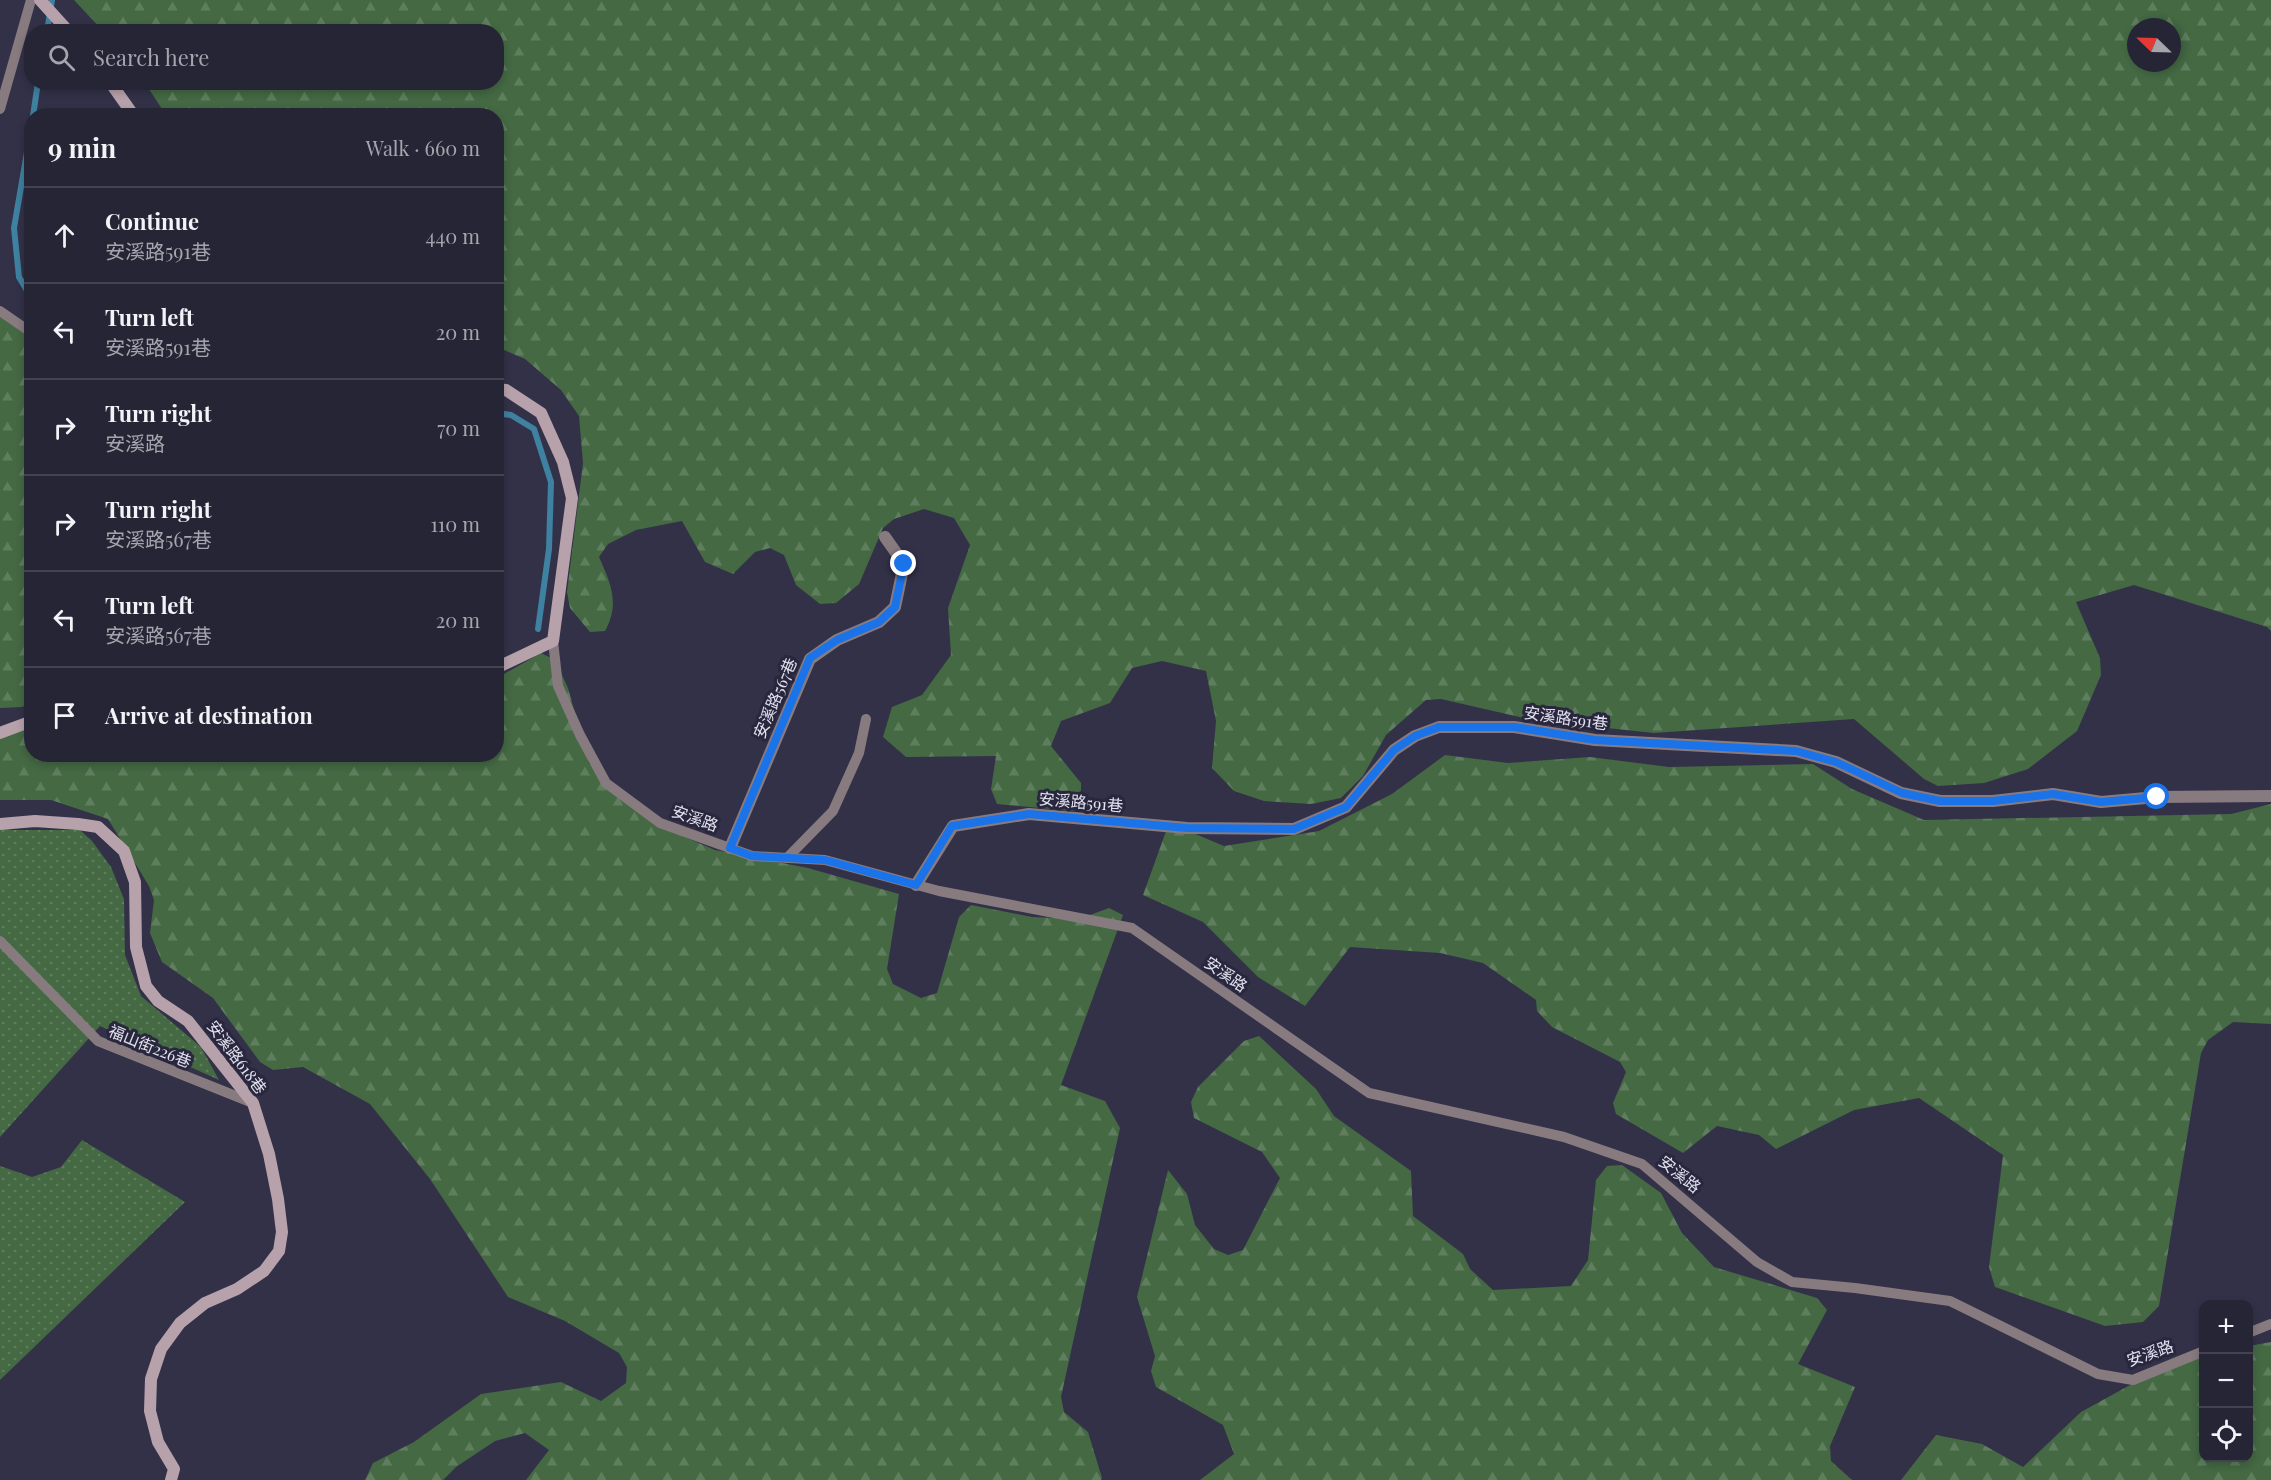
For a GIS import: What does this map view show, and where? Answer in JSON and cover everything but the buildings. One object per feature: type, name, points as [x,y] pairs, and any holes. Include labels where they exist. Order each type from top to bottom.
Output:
[{"type":"street","points":[[40,0],[62,24]]},
{"type":"street","points":[[116,90],[128,108]]},
{"type":"street","name":"安溪路","points":[[504,390],[541,413],[563,462],[572,498],[553,641]]},
{"type":"street","name":"安溪路567巷","points":[[730,848],[810,658],[837,640],[879,622],[895,607],[904,564],[885,537]]},
{"type":"street","points":[[504,664],[553,641]]},
{"type":"street","points":[[0,733],[24,724]]},
{"type":"street","name":"安溪路591巷","points":[[916,885],[952,826],[1029,814],[1187,828],[1294,829],[1346,807],[1394,750],[1415,736],[1439,727],[1514,727],[1595,740],[1796,751],[1836,762],[1902,793],[1940,801],[1993,801],[2053,794],[2101,802],[2157,797],[2271,796]]},
{"type":"street","name":"安溪路618巷","points":[[0,824],[35,821],[98,827],[124,851],[135,882],[136,947],[146,986],[159,1001],[188,1021],[253,1103],[269,1154],[282,1232],[279,1251],[264,1271],[237,1289],[205,1303],[180,1323],[161,1349],[151,1379],[150,1411],[158,1442],[174,1469],[171,1480]]},
{"type":"lane","points":[[24,24],[31,0]]},
{"type":"lane","points":[[0,109],[24,25]]},
{"type":"lane","points":[[0,311],[24,328]]},
{"type":"lane","name":"安溪路","points":[[553,641],[558,686],[580,735],[606,783],[660,823],[752,856],[825,860],[916,885],[1132,928],[1369,1093],[1564,1137],[1642,1164],[1757,1262],[1792,1282],[1950,1301],[2098,1374],[2133,1380],[2199,1353]]},
{"type":"lane","points":[[787,858],[833,811],[859,753],[866,719]]},
{"type":"lane","name":"福山街226巷","points":[[0,941],[98,1041],[253,1103]]},
{"type":"lane","points":[[2253,1331],[2271,1324]]},
{"type":"green space","points":[[74,0],[2271,0],[2271,631],[2267,627],[2134,585],[2076,602],[2100,658],[2101,675],[2077,731],[2028,769],[1984,783],[1938,786],[1924,779],[1854,719],[1654,733],[1532,720],[1441,699],[1426,700],[1386,735],[1363,776],[1341,798],[1311,804],[1264,801],[1234,791],[1212,768],[1216,721],[1206,671],[1162,661],[1132,668],[1110,703],[1061,721],[1051,746],[1081,783],[1081,798],[1073,811],[997,804],[991,789],[996,756],[906,757],[883,737],[892,707],[922,695],[951,655],[948,608],[970,545],[954,518],[924,509],[894,519],[883,528],[859,584],[836,603],[820,604],[796,585],[784,555],[770,548],[755,552],[733,574],[705,562],[682,521],[636,530],[608,544],[599,557],[610,585],[613,603],[610,621],[605,631],[590,632],[570,608],[567,592],[583,463],[579,416],[561,390],[525,359],[504,350],[504,108],[161,108],[150,90],[504,90],[504,24],[96,24]]},
{"type":"green space","points":[[0,313],[24,324],[24,706],[0,708]]},
{"type":"green space","points":[[541,653],[555,660],[568,688],[589,763],[657,825],[715,850],[808,868],[899,894],[887,969],[893,984],[921,998],[937,993],[959,917],[971,905],[1032,917],[1079,919],[1109,908],[1123,915],[1061,1085],[1105,1101],[1120,1128],[1061,1397],[1064,1412],[1088,1432],[1101,1480],[526,1480],[549,1450],[525,1433],[495,1441],[456,1467],[443,1480],[365,1480],[373,1463],[414,1442],[481,1394],[561,1382],[601,1401],[626,1383],[627,1367],[619,1353],[565,1321],[508,1297],[430,1179],[370,1104],[303,1067],[273,1070],[260,1062],[213,998],[162,962],[150,933],[154,900],[149,886],[108,819],[51,800],[0,800],[0,733],[24,728],[24,762],[504,762],[504,674]]},
{"type":"green space","points":[[1445,755],[1508,763],[1590,757],[1669,767],[1813,764],[1852,789],[1924,820],[2231,814],[2271,804],[2271,1024],[2233,1022],[2208,1040],[2201,1053],[2159,1306],[2143,1322],[2105,1326],[1995,1287],[1989,1267],[2003,1155],[1919,1098],[1854,1110],[1776,1149],[1759,1135],[1717,1126],[1683,1153],[1616,1114],[1613,1103],[1626,1072],[1620,1062],[1552,1027],[1537,1011],[1536,1000],[1483,963],[1440,953],[1350,947],[1305,1006],[1258,977],[1203,922],[1143,895],[1169,823],[1224,846],[1319,831],[1392,794]]},
{"type":"green space","points":[[0,828],[80,830],[92,841],[111,867],[124,899],[125,955],[141,996],[201,1047],[219,1080],[100,1026],[0,1137]]},
{"type":"green space","points":[[1259,1036],[1316,1089],[1334,1116],[1411,1171],[1413,1216],[1463,1254],[1470,1269],[1493,1290],[1571,1286],[1588,1260],[1596,1180],[1607,1166],[1622,1165],[1661,1193],[1682,1233],[1714,1267],[1817,1298],[1827,1310],[1798,1364],[1855,1387],[1830,1446],[1831,1461],[1852,1480],[1200,1480],[1234,1454],[1223,1425],[1156,1387],[1151,1371],[1155,1356],[1137,1297],[1168,1170],[1187,1194],[1195,1225],[1214,1249],[1228,1255],[1243,1250],[1280,1178],[1262,1152],[1194,1118],[1191,1102],[1198,1087],[1244,1041]]},
{"type":"green space","points":[[82,1140],[185,1202],[0,1380],[0,1166],[32,1177],[61,1167]]},
{"type":"green space","points":[[2271,1342],[2271,1480],[1901,1480],[1936,1435],[1982,1444],[2023,1467],[2081,1412],[2172,1362],[2199,1356],[2199,1462],[2253,1462],[2253,1345]]},
{"type":"waterway","points":[[48,24],[52,0]]},
{"type":"waterway","points":[[34,108],[37,90]]},
{"type":"waterway","points":[[24,170],[14,228],[19,277],[24,285]]},
{"type":"waterway","points":[[504,414],[511,415],[534,429],[551,482],[549,549],[538,629]]},
{"type":"route","points":[[904,564],[895,607],[879,622],[837,640],[810,658],[730,848],[752,856],[825,860],[916,885],[952,826],[1029,814],[1187,828],[1294,829],[1346,807],[1394,750],[1415,736],[1439,727],[1514,727],[1595,740],[1796,751],[1836,762],[1902,793],[1940,801],[1993,801],[2053,794],[2101,802],[2157,797]]}]
